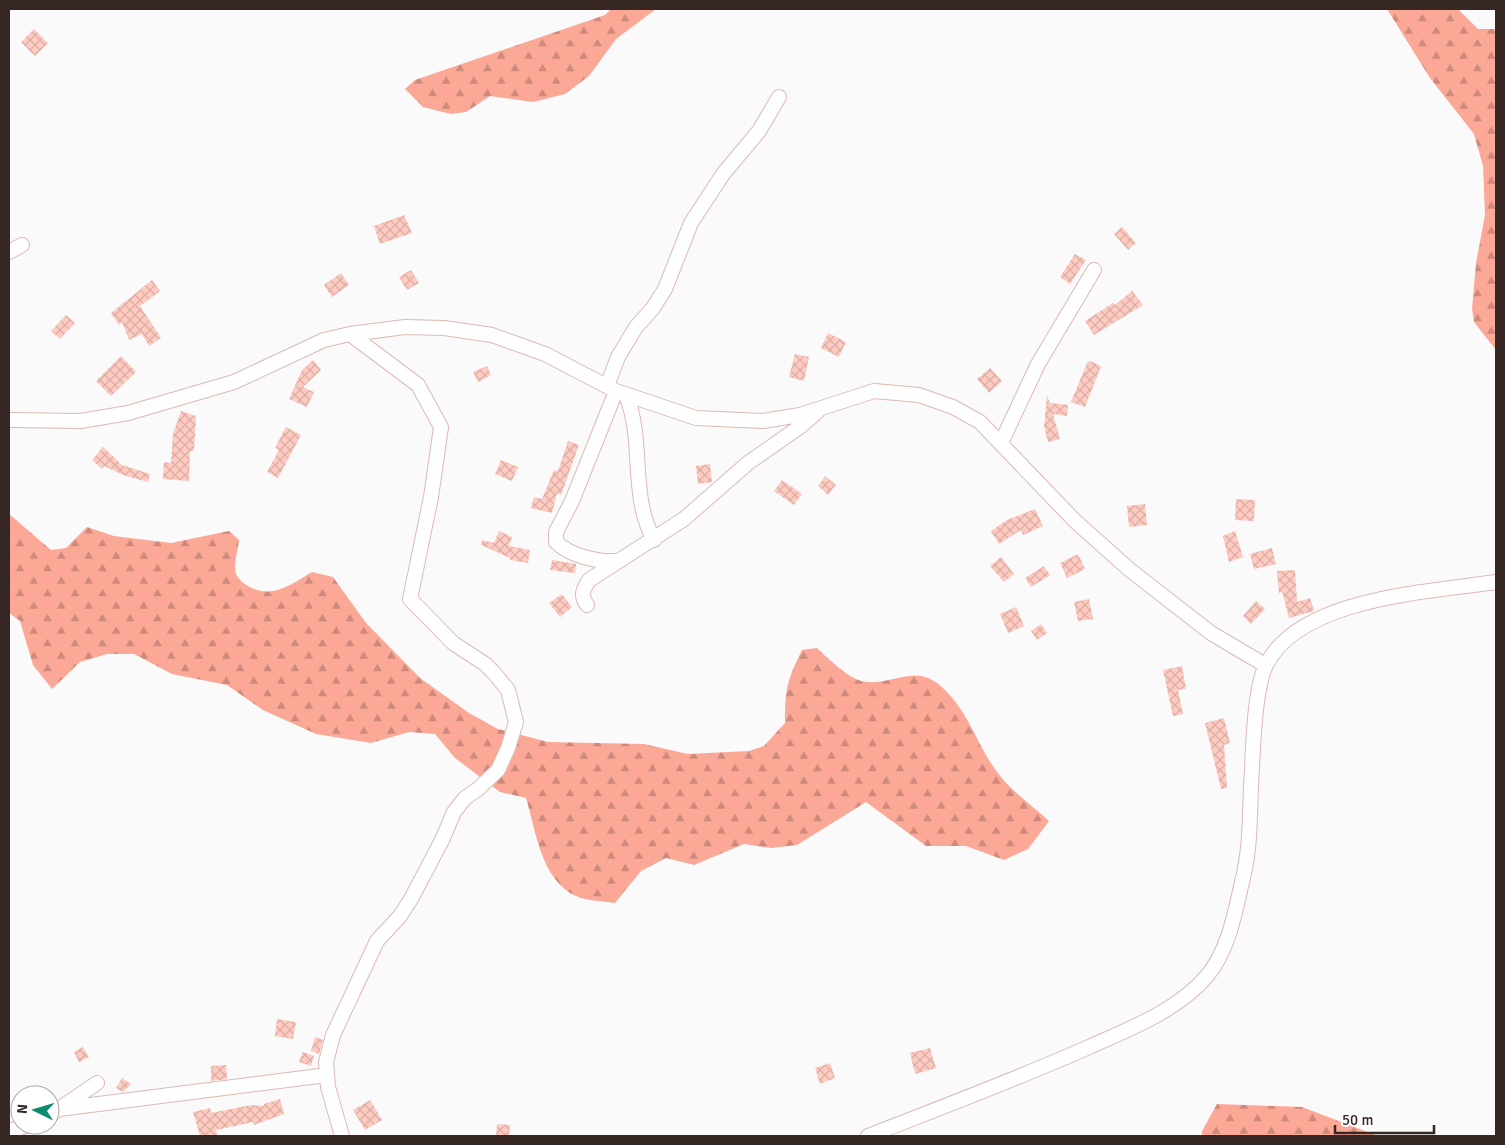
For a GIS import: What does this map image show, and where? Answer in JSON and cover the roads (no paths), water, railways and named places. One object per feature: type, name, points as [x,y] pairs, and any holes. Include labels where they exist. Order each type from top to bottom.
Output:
[{"type":"street","points":[[622,560],[612,562],[584,556],[562,547],[556,542],[556,532],[572,501],[616,391],[618,356],[636,327],[653,308],[666,289],[691,223],[723,174],[760,131],[779,97]]},
{"type":"street","points":[[9,252],[22,245]]},
{"type":"street","points":[[1001,443],[1038,364],[1094,270]]},
{"type":"street","points":[[9,420],[81,421],[128,413],[234,382],[324,340],[350,334],[405,327],[444,328],[492,335],[545,354],[616,391],[696,418],[763,421],[800,415],[874,391],[919,395],[953,407],[980,422],[1063,510],[1130,570],[1211,633],[1265,665]]},
{"type":"street","points":[[342,1136],[327,1075],[326,1062],[333,1035],[374,947],[411,899],[442,840],[454,812],[465,798],[478,789],[498,770],[508,748],[516,722],[508,690],[494,673],[486,664],[453,643],[410,598],[442,427],[418,386],[350,334]]},
{"type":"street","points":[[616,391],[633,412],[641,500],[645,522],[654,540]]},
{"type":"street","points":[[587,605],[582,598],[583,590],[589,580],[684,519],[748,463],[801,426],[821,408]]},
{"type":"street","points":[[868,1136],[1032,1073],[1148,1020],[1188,995],[1209,974],[1226,940],[1249,852],[1252,769],[1258,697],[1265,665],[1291,635],[1320,618],[1383,598],[1496,582]]},
{"type":"street","points":[[60,1111],[327,1075]]},
{"type":"street","points":[[60,1109],[97,1083]]}]
